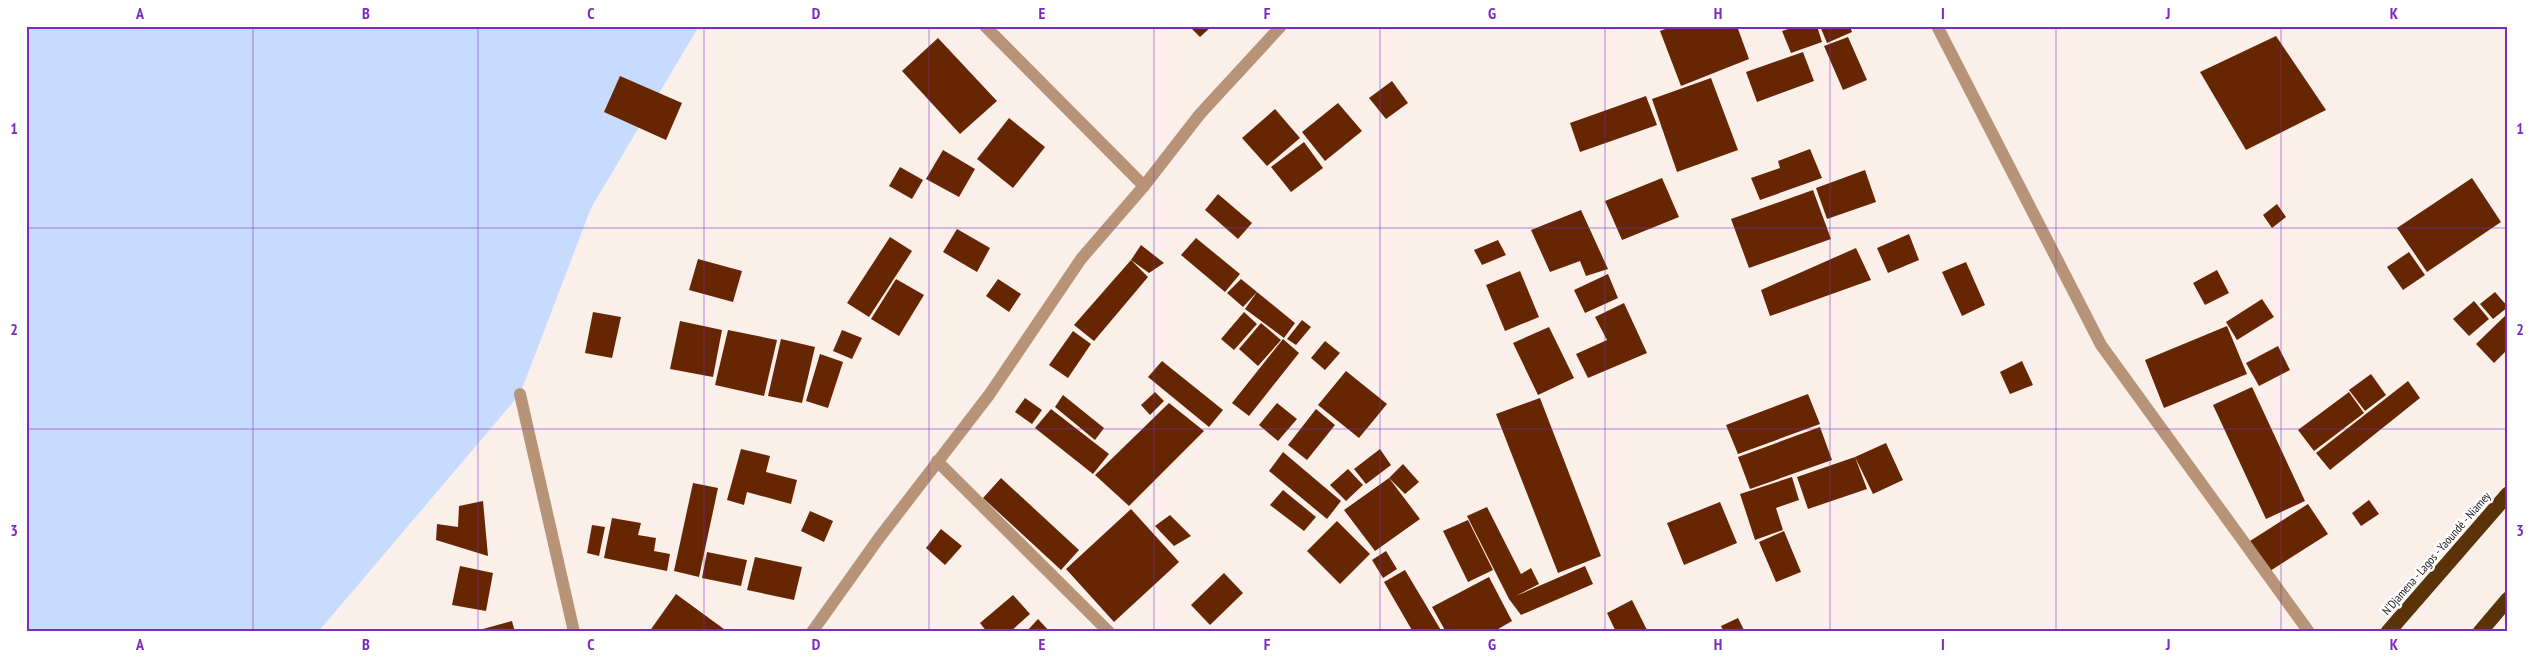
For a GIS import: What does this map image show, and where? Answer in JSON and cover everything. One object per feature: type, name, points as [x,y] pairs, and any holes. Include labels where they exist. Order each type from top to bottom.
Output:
[{"type":"highway","name":"N'Djamena - Lagos - Yaoundé - Niamey","points":[[2388,632],[2508,494]]},
{"type":"highway","points":[[2480,632],[2508,599]]},
{"type":"street","points":[[985,26],[1144,186]]},
{"type":"street","points":[[812,632],[937,461],[990,395],[1081,259],[1144,186],[1200,114],[1281,26]]},
{"type":"street","points":[[1937,26],[2101,345],[2309,632]]},
{"type":"street","points":[[520,394],[574,632]]},
{"type":"street","points":[[937,461],[1109,632]]},
{"type":"water","points":[[26,26],[699,26],[591,208],[520,394],[318,632],[26,632]]},
{"type":"building","points":[[1189,26],[1212,26],[1200,37]]},
{"type":"building","points":[[1673,26],[1737,26],[1749,59],[1681,86],[1660,31]]},
{"type":"building","points":[[1797,26],[1817,26],[1822,42],[1791,53],[1782,31]]},
{"type":"building","points":[[1820,26],[1850,26],[1852,32],[1827,43]]},
{"type":"building","points":[[2276,36],[2326,110],[2246,150],[2200,72]]},
{"type":"building","points":[[1848,37],[1867,80],[1843,90],[1824,46]]},
{"type":"building","points":[[938,38],[997,101],[960,134],[902,71]]},
{"type":"building","points":[[1803,52],[1814,81],[1757,102],[1746,72]]},
{"type":"building","points":[[620,76],[682,103],[666,140],[604,112]]},
{"type":"building","points":[[1711,78],[1738,150],[1677,172],[1652,99]]},
{"type":"building","points":[[1392,81],[1408,103],[1386,119],[1369,98]]},
{"type":"building","points":[[1646,96],[1657,125],[1580,152],[1570,123]]},
{"type":"building","points":[[1338,103],[1362,131],[1325,161],[1302,132]]},
{"type":"building","points":[[1275,109],[1300,138],[1267,166],[1242,138]]},
{"type":"building","points":[[1009,118],[1045,147],[1013,188],[977,159]]},
{"type":"building","points":[[1304,142],[1323,168],[1291,192],[1271,167]]},
{"type":"building","points":[[1810,149],[1822,178],[1760,200],[1751,178],[1780,168],[1778,161]]},
{"type":"building","points":[[943,150],[975,169],[959,197],[926,179]]},
{"type":"building","points":[[900,167],[923,180],[912,199],[889,186]]},
{"type":"building","points":[[1865,170],[1876,202],[1827,219],[1816,188]]},
{"type":"building","points":[[1662,178],[1679,217],[1622,240],[1605,201]]},
{"type":"building","points":[[2472,178],[2501,222],[2427,272],[2397,228]]},
{"type":"building","points":[[1813,190],[1831,239],[1749,268],[1731,219]]},
{"type":"building","points":[[1218,194],[1252,223],[1238,239],[1205,210]]},
{"type":"building","points":[[2277,204],[2286,217],[2272,228],[2263,215]]},
{"type":"building","points":[[1581,210],[1608,269],[1586,276],[1580,261],[1550,272],[1531,230]]},
{"type":"building","points":[[957,229],[990,248],[977,272],[943,252]]},
{"type":"building","points":[[1909,234],[1919,260],[1888,273],[1877,248]]},
{"type":"building","points":[[890,237],[912,251],[869,317],[847,303]]},
{"type":"building","points":[[1196,238],[1240,274],[1225,292],[1181,255]]},
{"type":"building","points":[[1498,240],[1506,255],[1482,265],[1474,250]]},
{"type":"building","points":[[1141,245],[1164,263],[1149,273],[1131,260]]},
{"type":"building","points":[[1856,248],[1871,280],[1770,316],[1761,290]]},
{"type":"building","points":[[2409,252],[2425,275],[2403,290],[2387,267]]},
{"type":"building","points":[[698,259],[742,271],[733,302],[689,290]]},
{"type":"building","points":[[1131,260],[1148,277],[1094,341],[1074,325]]},
{"type":"building","points":[[1966,262],[1985,305],[1962,316],[1942,272]]},
{"type":"building","points":[[2217,270],[2229,293],[2205,305],[2193,283]]},
{"type":"building","points":[[1520,271],[1539,317],[1505,331],[1486,285]]},
{"type":"building","points":[[1608,274],[1618,298],[1585,313],[1574,290]]},
{"type":"building","points":[[896,279],[924,295],[899,336],[871,319]]},
{"type":"building","points":[[998,279],[1021,294],[1009,312],[986,296]]},
{"type":"building","points":[[1241,279],[1257,292],[1243,307],[1227,293]]},
{"type":"building","points":[[1257,292],[1295,323],[1284,338],[1245,309]]},
{"type":"building","points":[[2495,292],[2508,307],[2493,319],[2480,304]]},
{"type":"building","points":[[2262,299],[2274,317],[2237,340],[2226,322]]},
{"type":"building","points":[[2474,301],[2489,319],[2469,336],[2453,319]]},
{"type":"building","points":[[1624,303],[1647,353],[1588,378],[1576,354],[1607,340],[1595,317]]},
{"type":"building","points":[[593,312],[621,317],[612,358],[585,353]]},
{"type":"building","points":[[1244,312],[1257,324],[1234,350],[1221,339]]},
{"type":"building","points":[[2508,313],[2508,349],[2494,363],[2476,344]]},
{"type":"building","points":[[1302,320],[1311,327],[1296,345],[1287,339]]},
{"type":"building","points":[[680,321],[722,330],[713,377],[670,369]]},
{"type":"building","points":[[1261,323],[1281,340],[1258,366],[1239,349]]},
{"type":"building","points":[[2227,326],[2247,374],[2164,408],[2145,360]]},
{"type":"building","points":[[1549,327],[1574,378],[1538,395],[1513,343]]},
{"type":"building","points":[[728,330],[777,340],[764,396],[715,385]]},
{"type":"building","points":[[842,330],[862,338],[852,359],[833,351]]},
{"type":"building","points":[[1073,331],[1091,344],[1068,378],[1049,365]]},
{"type":"building","points":[[781,339],[815,347],[802,403],[768,396]]},
{"type":"building","points":[[1283,339],[1299,353],[1249,416],[1232,403]]},
{"type":"building","points":[[1325,341],[1340,353],[1325,370],[1311,358]]},
{"type":"building","points":[[2278,346],[2290,370],[2259,386],[2246,363]]},
{"type":"building","points":[[820,354],[843,362],[828,408],[806,401]]},
{"type":"building","points":[[1162,361],[1223,410],[1209,427],[1148,377]]},
{"type":"building","points":[[2022,361],[2033,385],[2010,394],[2000,372]]},
{"type":"building","points":[[1346,371],[1387,404],[1359,438],[1318,405]]},
{"type":"building","points":[[2371,374],[2386,395],[2365,411],[2349,390]]},
{"type":"building","points":[[2408,381],[2420,398],[2330,470],[2316,453]]},
{"type":"building","points":[[2252,387],[2305,501],[2266,519],[2213,405]]},
{"type":"building","points":[[1155,392],[1164,401],[1150,415],[1141,405]]},
{"type":"building","points":[[2349,392],[2364,413],[2314,451],[2298,430]]},
{"type":"building","points":[[1808,394],[1820,424],[1738,454],[1726,425]]},
{"type":"building","points":[[1063,395],[1104,428],[1095,440],[1055,407]]},
{"type":"building","points":[[1025,398],[1042,410],[1032,424],[1015,412]]},
{"type":"building","points":[[1540,398],[1601,556],[1558,573],[1496,414]]},
{"type":"building","points":[[1169,403],[1204,431],[1129,506],[1095,475]]},
{"type":"building","points":[[1277,403],[1297,419],[1278,441],[1259,425]]},
{"type":"building","points":[[1051,409],[1109,454],[1093,474],[1035,428]]},
{"type":"building","points":[[1316,409],[1335,425],[1307,460],[1288,445]]},
{"type":"building","points":[[1820,427],[1832,460],[1750,489],[1738,457]]},
{"type":"building","points":[[1886,443],[1903,480],[1873,494],[1855,457]]},
{"type":"building","points":[[741,449],[770,456],[766,472],[797,480],[791,504],[747,492],[744,505],[727,500]]},
{"type":"building","points":[[1380,449],[1391,465],[1366,484],[1354,469]]},
{"type":"building","points":[[1283,452],[1341,501],[1327,519],[1269,471]]},
{"type":"building","points":[[1855,457],[1867,489],[1808,509],[1797,477]]},
{"type":"building","points":[[1403,464],[1419,482],[1405,494],[1389,478]]},
{"type":"building","points":[[1348,469],[1363,485],[1346,501],[1330,485]]},
{"type":"building","points":[[1792,477],[1799,500],[1776,508],[1783,530],[1755,540],[1740,494]]},
{"type":"building","points":[[1001,478],[1079,550],[1061,570],[983,498]]},
{"type":"building","points":[[1389,478],[1420,519],[1375,551],[1344,510]]},
{"type":"building","points":[[693,483],[718,488],[699,577],[674,571]]},
{"type":"building","points":[[1283,490],[1316,517],[1304,531],[1270,505]]},
{"type":"building","points":[[2369,500],[2379,514],[2361,526],[2352,513]]},
{"type":"building","points":[[483,501],[488,556],[436,540],[437,524],[458,527],[459,506]]},
{"type":"building","points":[[1720,502],[1737,543],[1684,565],[1667,523]]},
{"type":"building","points":[[2308,504],[2328,534],[2270,571],[2250,541]]},
{"type":"building","points":[[1487,507],[1521,574],[1531,568],[1539,584],[1516,596],[1585,566],[1593,584],[1521,615],[1509,599],[1467,516]]},
{"type":"building","points":[[1131,509],[1179,562],[1114,622],[1066,569]]},
{"type":"building","points":[[810,511],[833,521],[824,542],[801,531]]},
{"type":"building","points":[[1170,515],[1191,536],[1174,546],[1155,526]]},
{"type":"building","points":[[612,518],[641,523],[638,535],[656,538],[654,551],[670,554],[667,571],[604,558]]},
{"type":"building","points":[[1468,520],[1493,570],[1468,582],[1443,531]]},
{"type":"building","points":[[1337,521],[1370,554],[1340,584],[1307,551]]},
{"type":"building","points":[[592,525],[605,527],[599,556],[587,553]]},
{"type":"building","points":[[941,529],[962,546],[945,565],[926,548]]},
{"type":"building","points":[[1784,531],[1801,572],[1776,582],[1759,542]]},
{"type":"building","points":[[1386,551],[1397,569],[1383,578],[1372,560]]},
{"type":"building","points":[[707,552],[747,560],[741,586],[702,578]]},
{"type":"building","points":[[755,557],[802,567],[794,600],[747,590]]},
{"type":"building","points":[[460,566],[493,573],[486,611],[452,605]]},
{"type":"building","points":[[1405,570],[1442,632],[1413,632],[1384,582]]},
{"type":"building","points":[[1224,573],[1243,593],[1210,625],[1191,605]]},
{"type":"building","points":[[1489,577],[1512,621],[1493,632],[1446,632],[1432,607]]},
{"type":"building","points":[[676,594],[728,632],[649,632]]},
{"type":"building","points":[[1013,595],[1030,614],[1010,632],[987,632],[980,623]]},
{"type":"building","points":[[1632,600],[1648,632],[1616,632],[1607,613]]},
{"type":"building","points":[[1738,618],[1745,632],[1724,632],[1721,626]]},
{"type":"building","points":[[1038,619],[1050,632],[1026,632]]},
{"type":"building","points":[[512,621],[515,632],[484,632],[483,629]]}]
